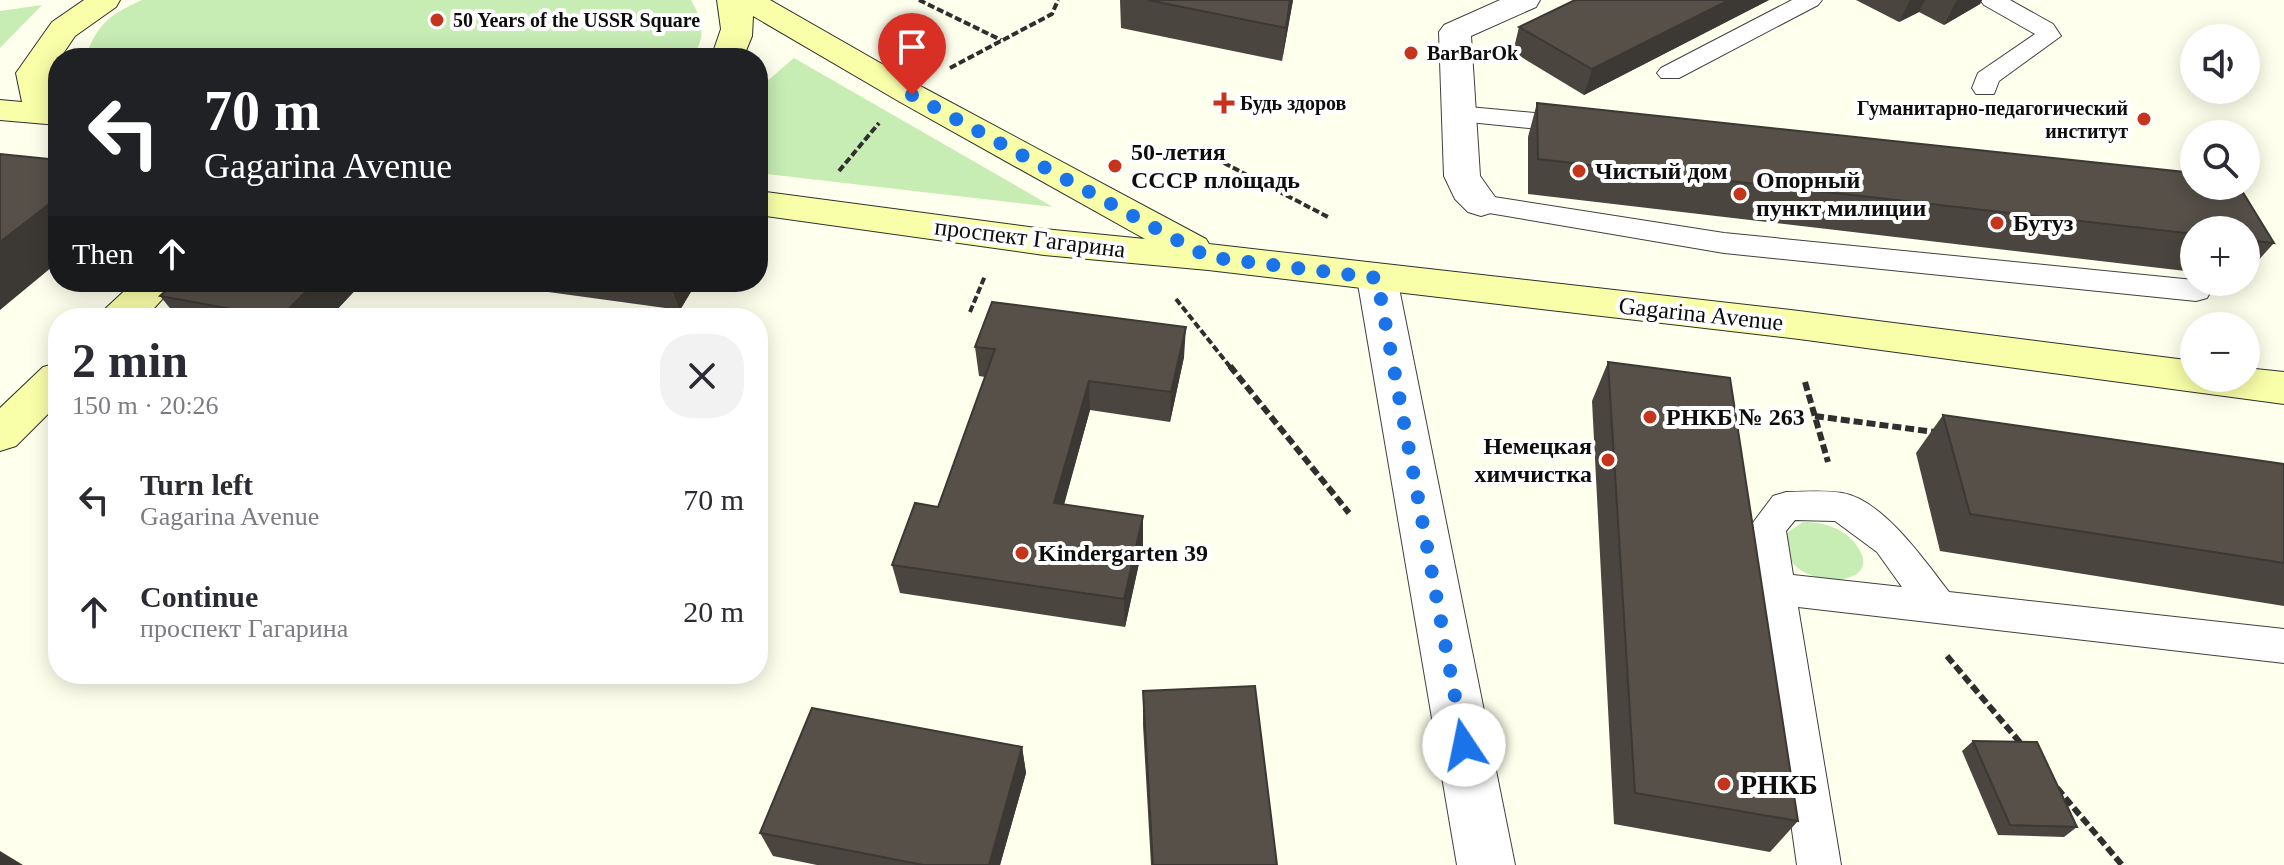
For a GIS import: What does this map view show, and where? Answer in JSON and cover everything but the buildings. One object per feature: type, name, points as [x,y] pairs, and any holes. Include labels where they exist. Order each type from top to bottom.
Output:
[{"type":"main road","points":[[50,48],[63,29],[105,0]]},
{"type":"main road","points":[[732,0],[739,16],[737,38],[732,48]]},
{"type":"main road","name":"проспект Гагарина","points":[[748,0],[912,95],[1208,257]]},
{"type":"main road","points":[[48,51],[33,73],[48,109]]},
{"type":"main road","points":[[0,110],[48,114]]},
{"type":"main road","name":"проспект Гагарина","points":[[768,204],[1044,242],[1208,257]]},
{"type":"main road","name":"Gagarina Avenue","points":[[1208,257],[1799,325],[2180,374]]},
{"type":"main road","points":[[131,308],[147,292]]},
{"type":"main road","points":[[2260,385],[2284,388]]},
{"type":"main road","points":[[0,434],[48,388]]},
{"type":"street","points":[[1481,204],[1468,191],[1462,176],[1449,21],[1525,0]]},
{"type":"street","points":[[1377,278],[1486,865]]},
{"type":"lane","points":[[1670,73],[1810,0]]},
{"type":"lane","points":[[1985,88],[1987,78],[2049,36],[2044,29],[1992,0]]},
{"type":"lane","points":[[1458,114],[1599,127]]},
{"type":"lane","points":[[1481,204],[1724,243],[2180,289]]},
{"type":"lane","points":[[1819,865],[1767,528],[1786,506],[1842,507],[1890,542],[1937,606]]},
{"type":"lane","points":[[1776,589],[2284,646]]},
{"type":"path","points":[[919,0],[1002,40]]},
{"type":"path","points":[[944,71],[1052,14],[1058,0]]},
{"type":"path","points":[[838,171],[887,113]]},
{"type":"path","points":[[1224,163],[1330,218]]},
{"type":"path","points":[[970,312],[987,272]]},
{"type":"path","points":[[1175,298],[1349,513]]},
{"type":"path","points":[[1815,416],[1940,433]]},
{"type":"green space","points":[[142,0],[691,0],[700,22],[701,37],[697,48],[90,48],[100,28],[121,10]]},
{"type":"green space","points":[[42,5],[0,48],[0,11]]},
{"type":"green space","points":[[794,58],[1053,207],[768,174],[768,80]]},
{"type":"green space","points":[[1803,522],[1831,526],[1849,537],[1863,559],[1860,571],[1848,578],[1831,580],[1812,576],[1796,567],[1787,552],[1787,533]]},
{"type":"place","name":"50 Years of the USSR Square","points":[[437,20]]},
{"type":"place","name":"BarBarOk","points":[[1411,53]]},
{"type":"place","name":"Будь здоров","points":[[1224,103]]},
{"type":"place","name":"Гуманитарно-педагогический институт","points":[[2144,119]]},
{"type":"place","name":"50-летия СССР площадь","points":[[1115,166]]},
{"type":"place","name":"Чистый дом","points":[[1579,171]]},
{"type":"place","name":"Опорный пункт милиции","points":[[1740,194]]},
{"type":"place","name":"Бутуз","points":[[1997,223]]},
{"type":"place","name":"РНКБ № 263","points":[[1650,417]]},
{"type":"place","name":"Немецкая химчистка","points":[[1608,460]]},
{"type":"place","name":"Kindergarten 39","points":[[1022,553]]},
{"type":"place","name":"РНКБ","points":[[1724,784]]},
{"type":"route","points":[[912,95],[1208,257],[1377,278],[1464,745]]}]
